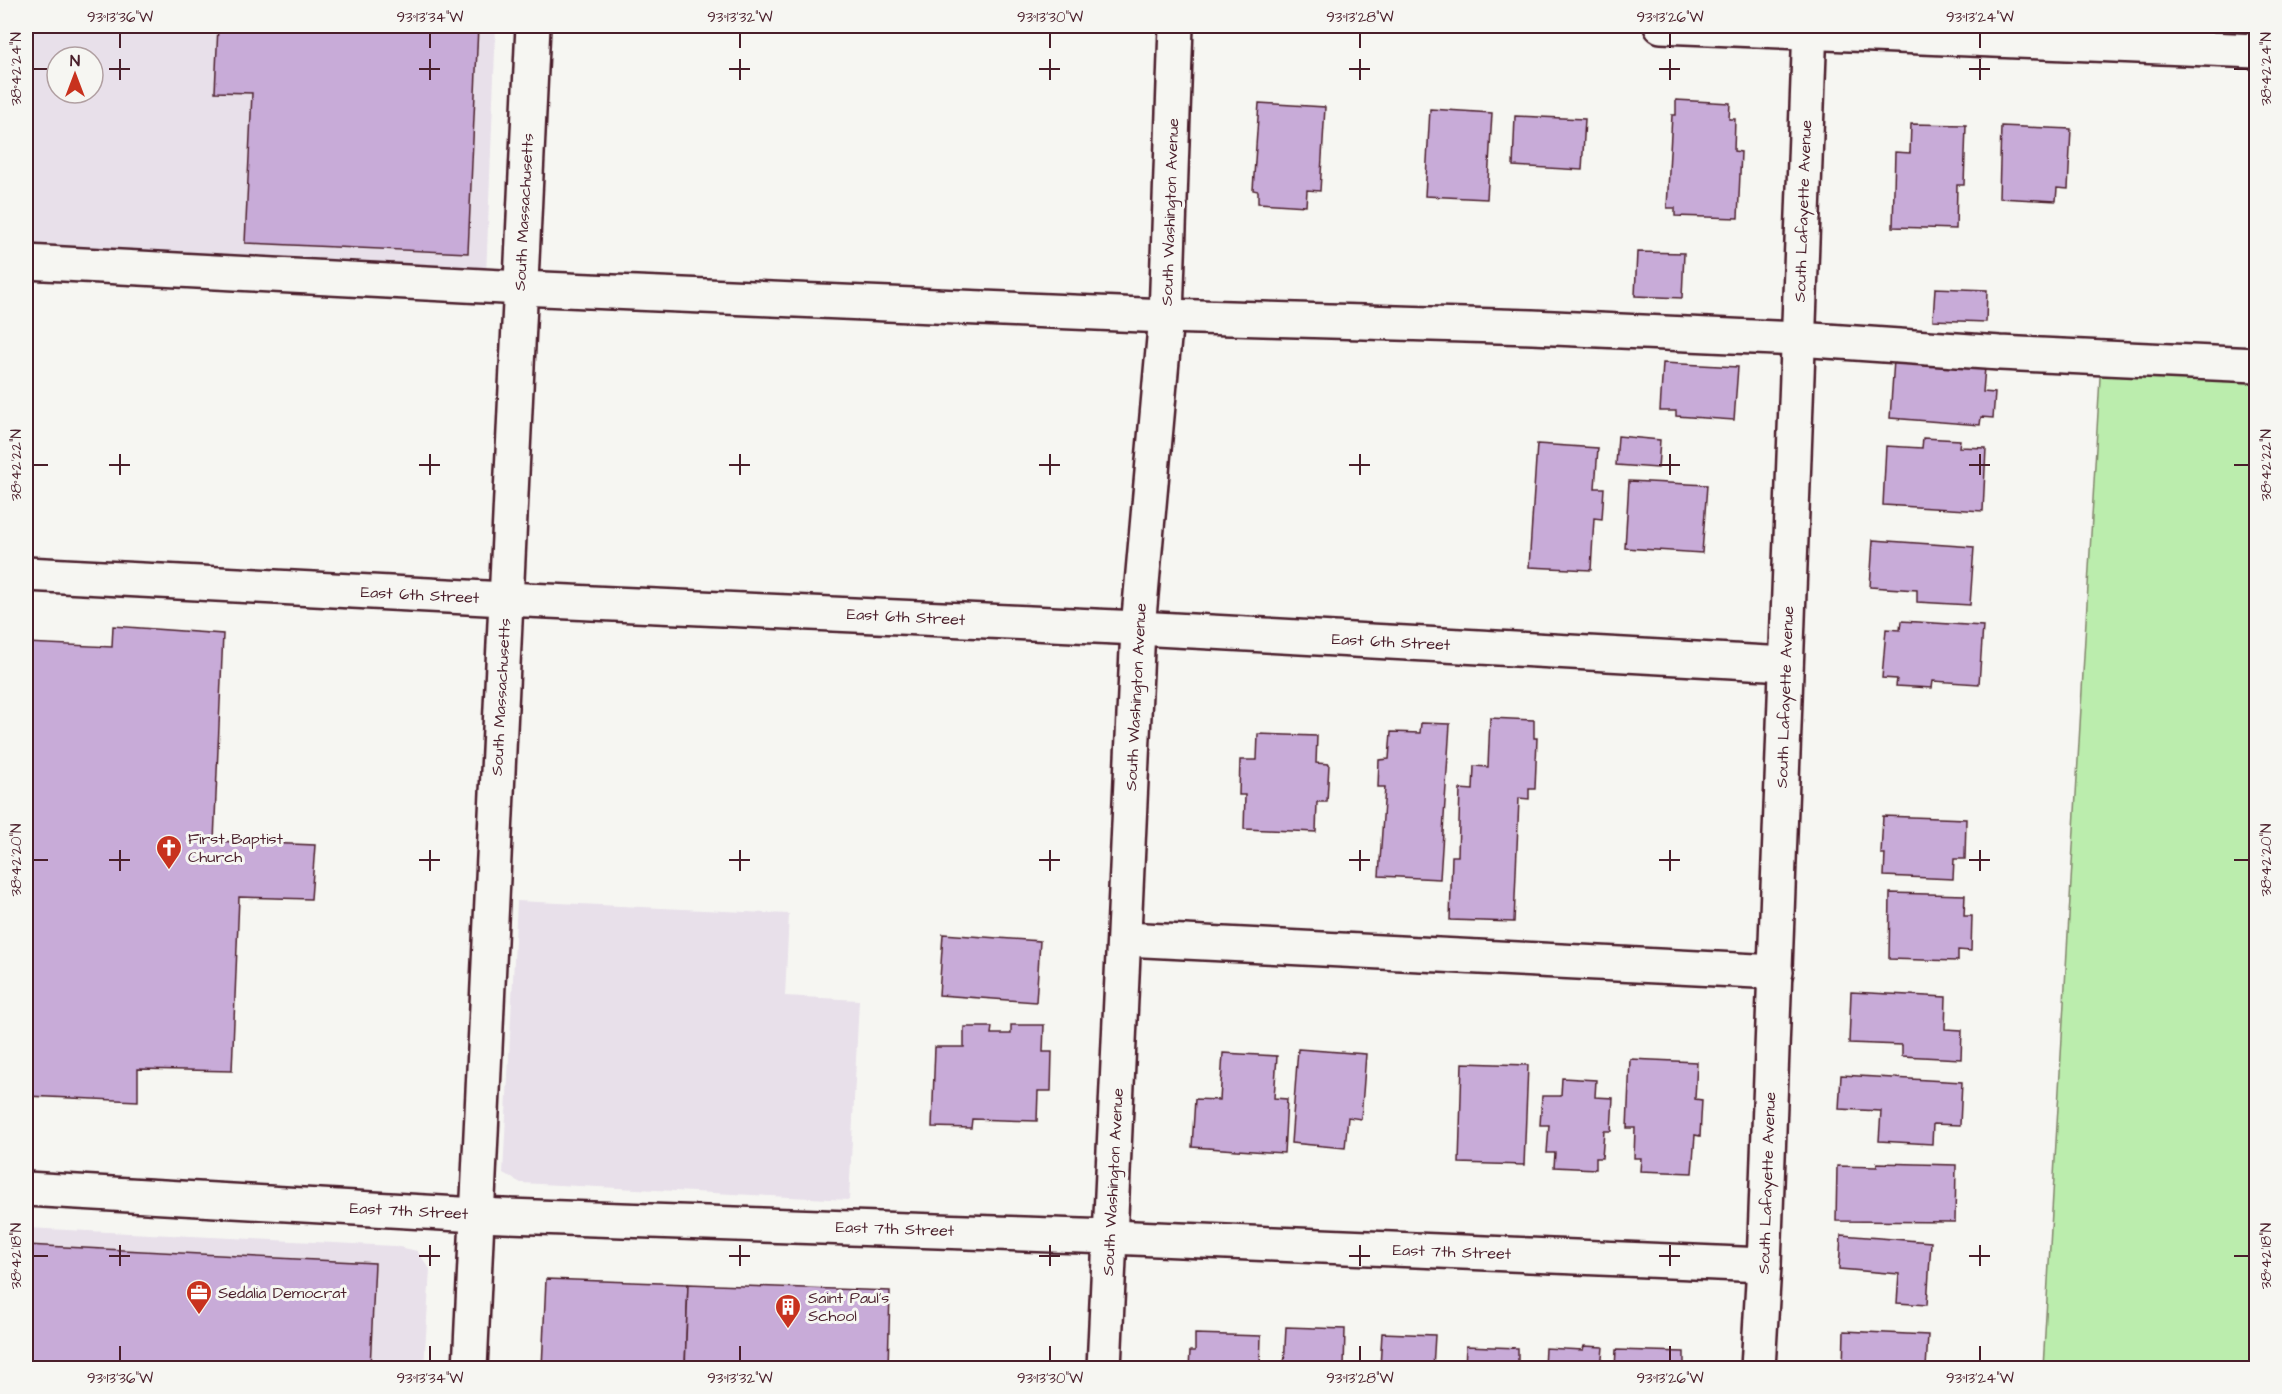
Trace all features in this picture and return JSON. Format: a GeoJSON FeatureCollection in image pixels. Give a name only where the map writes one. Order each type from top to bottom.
{"type":"FeatureCollection","features":[{"type":"Feature","properties":{"kind":"street","name":"South Massachusetts"},"geometry":{"type":"LineString","coordinates":[[470,1368],[533,26]]}},
{"type":"Feature","properties":{"kind":"street","name":"South Washington Avenue"},"geometry":{"type":"LineString","coordinates":[[1104,1368],[1138,628],[1166,316],[1176,26]]}},
{"type":"Feature","properties":{"kind":"street"},"geometry":{"type":"LineString","coordinates":[[1661,26],[1810,29],[2256,51]]}},
{"type":"Feature","properties":{"kind":"street","name":"South Lafayette Avenue"},"geometry":{"type":"LineString","coordinates":[[1758,1368],[1776,972],[1810,29]]}},
{"type":"Feature","properties":{"kind":"street"},"geometry":{"type":"LineString","coordinates":[[26,262],[520,288],[1166,316],[1520,327],[1798,339],[2000,353],[2256,365]]}},
{"type":"Feature","properties":{"kind":"street","name":"East 6th Street"},"geometry":{"type":"LineString","coordinates":[[26,574],[1138,628],[1786,663]]}},
{"type":"Feature","properties":{"kind":"street"},"geometry":{"type":"LineString","coordinates":[[1125,939],[1776,972]]}},
{"type":"Feature","properties":{"kind":"street","name":"East 7th Street"},"geometry":{"type":"LineString","coordinates":[[26,1189],[477,1215],[1111,1237],[1764,1265]]}},
{"type":"Feature","properties":{"kind":"shaded area"},"geometry":{"type":"Polygon","coordinates":[[[26,26],[496,26],[485,302],[26,277],[26,26]]]}},
{"type":"Feature","properties":{"kind":"shaded area"},"geometry":{"type":"Polygon","coordinates":[[[517,901],[789,914],[785,996],[859,1000],[849,1200],[521,1183],[503,1173],[517,901]]]}},
{"type":"Feature","properties":{"kind":"shaded area","name":"Sedalia Democrat"},"geometry":{"type":"Polygon","coordinates":[[[26,1228],[395,1246],[417,1251],[430,1269],[424,1368],[26,1368],[26,1228]]]}},
{"type":"Feature","properties":{"kind":"green space"},"geometry":{"type":"Polygon","coordinates":[[[2102,343],[2256,352],[2256,1368],[2043,1368],[2102,343]]]}},
{"type":"Feature","properties":{"kind":"building"},"geometry":{"type":"Polygon","coordinates":[[[218,26],[478,26],[468,253],[245,243],[252,93],[215,92],[218,26]]]}},
{"type":"Feature","properties":{"kind":"building"},"geometry":{"type":"Polygon","coordinates":[[[1676,100],[1730,103],[1729,119],[1735,119],[1734,151],[1741,152],[1738,218],[1675,216],[1675,208],[1667,208],[1672,115],[1676,115],[1676,100]]]}},
{"type":"Feature","properties":{"kind":"building"},"geometry":{"type":"Polygon","coordinates":[[[1259,103],[1325,107],[1320,191],[1307,190],[1306,206],[1258,203],[1258,191],[1253,190],[1259,103]]]}},
{"type":"Feature","properties":{"kind":"building"},"geometry":{"type":"Polygon","coordinates":[[[1430,109],[1492,113],[1487,199],[1425,196],[1430,109]]]}},
{"type":"Feature","properties":{"kind":"building"},"geometry":{"type":"Polygon","coordinates":[[[1515,116],[1585,119],[1582,170],[1513,166],[1515,116]]]}},
{"type":"Feature","properties":{"kind":"building"},"geometry":{"type":"Polygon","coordinates":[[[1911,124],[1966,125],[1964,185],[1957,185],[1956,229],[1893,227],[1895,152],[1910,153],[1911,124]]]}},
{"type":"Feature","properties":{"kind":"building"},"geometry":{"type":"Polygon","coordinates":[[[2001,126],[2071,129],[2068,189],[2057,188],[2056,201],[1999,198],[2001,126]]]}},
{"type":"Feature","properties":{"kind":"building"},"geometry":{"type":"Polygon","coordinates":[[[1637,252],[1684,253],[1682,298],[1635,296],[1637,252]]]}},
{"type":"Feature","properties":{"kind":"building"},"geometry":{"type":"Polygon","coordinates":[[[1935,288],[1987,290],[1986,322],[1933,320],[1935,288]]]}},
{"type":"Feature","properties":{"kind":"building"},"geometry":{"type":"Polygon","coordinates":[[[1894,360],[1985,367],[1983,392],[1995,393],[1993,418],[1981,417],[1980,425],[1890,418],[1894,360]]]}},
{"type":"Feature","properties":{"kind":"building"},"geometry":{"type":"Polygon","coordinates":[[[1663,363],[1738,367],[1734,420],[1676,416],[1676,411],[1660,411],[1663,363]]]}},
{"type":"Feature","properties":{"kind":"building"},"geometry":{"type":"Polygon","coordinates":[[[1618,436],[1660,440],[1658,468],[1616,465],[1618,436]]]}},
{"type":"Feature","properties":{"kind":"building"},"geometry":{"type":"Polygon","coordinates":[[[1923,438],[1960,440],[1959,447],[1986,448],[1983,511],[1883,505],[1886,446],[1922,448],[1923,438]]]}},
{"type":"Feature","properties":{"kind":"building"},"geometry":{"type":"Polygon","coordinates":[[[1537,444],[1598,448],[1595,488],[1604,488],[1602,519],[1594,518],[1591,570],[1529,567],[1537,444]]]}},
{"type":"Feature","properties":{"kind":"building"},"geometry":{"type":"Polygon","coordinates":[[[1629,481],[1707,485],[1702,553],[1625,548],[1629,481]]]}},
{"type":"Feature","properties":{"kind":"building"},"geometry":{"type":"Polygon","coordinates":[[[1873,540],[1974,547],[1970,605],[1917,602],[1917,590],[1870,587],[1873,540]]]}},
{"type":"Feature","properties":{"kind":"building"},"geometry":{"type":"Polygon","coordinates":[[[1901,621],[1983,626],[1979,684],[1933,681],[1932,688],[1896,686],[1897,679],[1882,678],[1886,629],[1900,630],[1901,621]]]}},
{"type":"Feature","properties":{"kind":"building","name":"First Baptist Church"},"geometry":{"type":"Polygon","coordinates":[[[113,626],[223,634],[214,841],[315,845],[311,899],[239,897],[232,1071],[138,1069],[138,1101],[26,1096],[26,643],[112,647],[113,626]]]}},
{"type":"Feature","properties":{"kind":"building"},"geometry":{"type":"Polygon","coordinates":[[[1490,718],[1534,720],[1534,738],[1537,738],[1535,789],[1529,789],[1529,799],[1519,798],[1514,922],[1450,920],[1452,856],[1458,856],[1460,789],[1473,790],[1474,766],[1488,767],[1490,718]]]}},
{"type":"Feature","properties":{"kind":"building"},"geometry":{"type":"Polygon","coordinates":[[[1421,723],[1450,724],[1440,879],[1379,876],[1385,787],[1378,787],[1379,760],[1389,759],[1391,732],[1420,733],[1421,723]]]}},
{"type":"Feature","properties":{"kind":"building"},"geometry":{"type":"Polygon","coordinates":[[[1258,734],[1317,736],[1316,763],[1329,764],[1327,802],[1317,802],[1316,832],[1244,829],[1245,795],[1239,795],[1240,760],[1257,760],[1258,734]]]}},
{"type":"Feature","properties":{"kind":"building"},"geometry":{"type":"Polygon","coordinates":[[[1883,816],[1966,819],[1965,859],[1954,859],[1953,879],[1884,876],[1885,854],[1881,854],[1883,816]]]}},
{"type":"Feature","properties":{"kind":"building"},"geometry":{"type":"Polygon","coordinates":[[[1890,893],[1965,895],[1964,916],[1972,916],[1971,951],[1958,950],[1958,961],[1889,959],[1890,893]]]}},
{"type":"Feature","properties":{"kind":"building"},"geometry":{"type":"Polygon","coordinates":[[[943,934],[1040,941],[1036,1002],[939,995],[943,934]]]}},
{"type":"Feature","properties":{"kind":"building"},"geometry":{"type":"Polygon","coordinates":[[[1851,992],[1946,997],[1945,1029],[1962,1030],[1961,1059],[1902,1056],[1902,1045],[1849,1043],[1851,992]]]}},
{"type":"Feature","properties":{"kind":"building"},"geometry":{"type":"Polygon","coordinates":[[[1011,1025],[1044,1025],[1043,1052],[1052,1052],[1051,1091],[1038,1091],[1037,1121],[972,1119],[971,1128],[932,1127],[935,1047],[964,1047],[964,1027],[992,1027],[991,1034],[1011,1034],[1011,1025]]]}},
{"type":"Feature","properties":{"kind":"building"},"geometry":{"type":"Polygon","coordinates":[[[1298,1049],[1366,1054],[1361,1119],[1348,1117],[1345,1148],[1291,1143],[1298,1049]]]}},
{"type":"Feature","properties":{"kind":"building"},"geometry":{"type":"Polygon","coordinates":[[[1223,1053],[1277,1056],[1274,1098],[1287,1099],[1284,1153],[1192,1147],[1195,1099],[1220,1100],[1223,1053]]]}},
{"type":"Feature","properties":{"kind":"building"},"geometry":{"type":"Polygon","coordinates":[[[1630,1059],[1697,1062],[1695,1099],[1702,1100],[1700,1136],[1695,1135],[1692,1173],[1640,1171],[1641,1158],[1634,1158],[1635,1128],[1627,1128],[1630,1059]]]}},
{"type":"Feature","properties":{"kind":"building"},"geometry":{"type":"Polygon","coordinates":[[[1462,1063],[1528,1065],[1524,1165],[1459,1163],[1462,1063]]]}},
{"type":"Feature","properties":{"kind":"building"},"geometry":{"type":"Polygon","coordinates":[[[1841,1075],[1962,1082],[1960,1125],[1933,1124],[1932,1144],[1879,1141],[1881,1111],[1839,1109],[1841,1075]]]}},
{"type":"Feature","properties":{"kind":"building"},"geometry":{"type":"Polygon","coordinates":[[[1562,1078],[1596,1080],[1595,1097],[1613,1098],[1611,1131],[1604,1131],[1602,1158],[1596,1158],[1596,1169],[1554,1167],[1555,1153],[1547,1153],[1549,1125],[1540,1125],[1542,1096],[1561,1096],[1562,1078]]]}},
{"type":"Feature","properties":{"kind":"building"},"geometry":{"type":"Polygon","coordinates":[[[1877,1163],[1956,1165],[1955,1222],[1836,1221],[1837,1166],[1877,1167],[1877,1163]]]}},
{"type":"Feature","properties":{"kind":"building"},"geometry":{"type":"Polygon","coordinates":[[[1841,1235],[1931,1242],[1927,1305],[1897,1303],[1899,1274],[1839,1269],[1841,1235]]]}},
{"type":"Feature","properties":{"kind":"building","name":"Sedalia Democrat"},"geometry":{"type":"Polygon","coordinates":[[[26,1245],[375,1263],[370,1368],[26,1368],[26,1245]]]}},
{"type":"Feature","properties":{"kind":"building"},"geometry":{"type":"Polygon","coordinates":[[[546,1279],[688,1284],[685,1368],[542,1368],[546,1279]]]}},
{"type":"Feature","properties":{"kind":"building","name":"Saint Paul's School"},"geometry":{"type":"Polygon","coordinates":[[[688,1284],[890,1291],[888,1368],[685,1368],[688,1284]]]}},
{"type":"Feature","properties":{"kind":"building"},"geometry":{"type":"Polygon","coordinates":[[[1286,1327],[1345,1329],[1344,1368],[1269,1368],[1284,1367],[1286,1327]]]}},
{"type":"Feature","properties":{"kind":"building"},"geometry":{"type":"Polygon","coordinates":[[[1844,1331],[1928,1335],[1926,1368],[1843,1368],[1844,1331]]]}},
{"type":"Feature","properties":{"kind":"building"},"geometry":{"type":"Polygon","coordinates":[[[1382,1333],[1435,1335],[1433,1368],[1380,1368],[1382,1333]]]}},
{"type":"Feature","properties":{"kind":"building"},"geometry":{"type":"Polygon","coordinates":[[[1195,1334],[1261,1336],[1260,1368],[1189,1368],[1190,1351],[1195,1351],[1195,1334]]]}},
{"type":"Feature","properties":{"kind":"building"},"geometry":{"type":"Polygon","coordinates":[[[1466,1346],[1518,1348],[1518,1368],[1465,1368],[1466,1346]]]}},
{"type":"Feature","properties":{"kind":"building"},"geometry":{"type":"Polygon","coordinates":[[[1584,1346],[1603,1347],[1601,1368],[1544,1368],[1545,1348],[1583,1350],[1584,1346]]]}},
{"type":"Feature","properties":{"kind":"building"},"geometry":{"type":"Polygon","coordinates":[[[1616,1350],[1684,1352],[1684,1368],[1615,1368],[1616,1350]]]}},
{"type":"Feature","properties":{"kind":"place","name":"First Baptist Church"},"geometry":{"type":"Point","coordinates":[169,871]}},
{"type":"Feature","properties":{"kind":"place","name":"Sedalia Democrat"},"geometry":{"type":"Point","coordinates":[199,1316]}},
{"type":"Feature","properties":{"kind":"place","name":"Saint Paul's School"},"geometry":{"type":"Point","coordinates":[788,1330]}}]}
